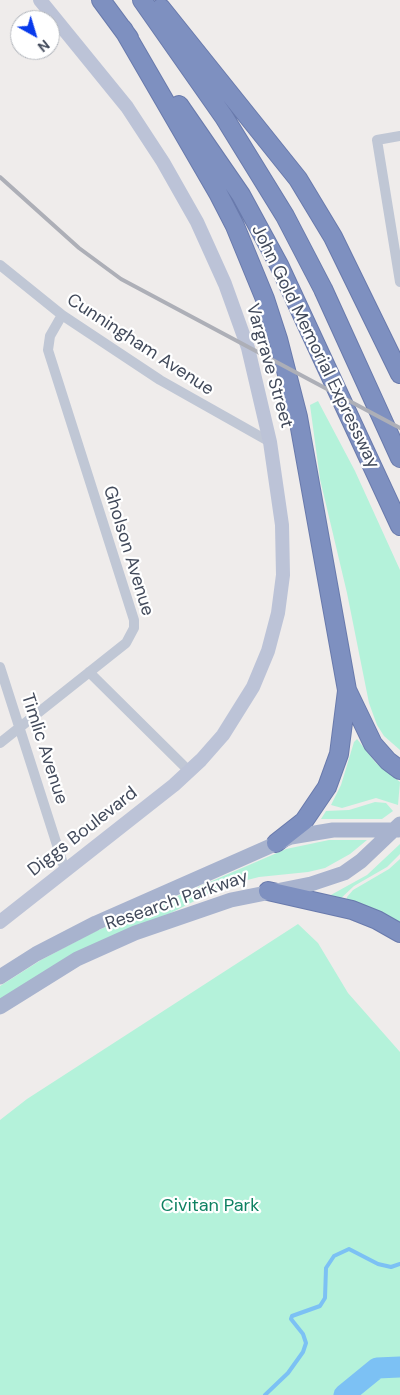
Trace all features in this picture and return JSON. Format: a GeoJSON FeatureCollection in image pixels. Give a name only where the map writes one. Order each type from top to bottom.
{"type":"FeatureCollection","features":[{"type":"Feature","properties":{"kind":"highway","name":"John Gold Memorial Expressway"},"geometry":{"type":"LineString","coordinates":[[102,0],[210,148],[260,230],[298,301],[400,526]]}},
{"type":"Feature","properties":{"kind":"highway","name":"John Gold Memorial Expressway"},"geometry":{"type":"LineString","coordinates":[[142,0],[244,148],[285,216],[323,289],[400,458]]}},
{"type":"Feature","properties":{"kind":"highway"},"geometry":{"type":"LineString","coordinates":[[154,0],[302,186],[341,252],[400,374]]}},
{"type":"Feature","properties":{"kind":"highway"},"geometry":{"type":"LineString","coordinates":[[123,30],[218,193],[234,226],[264,299],[288,376],[298,417],[347,690],[373,744],[388,761],[400,770]]}},
{"type":"Feature","properties":{"kind":"highway"},"geometry":{"type":"LineString","coordinates":[[276,843],[304,821],[319,802],[330,782],[339,754],[347,690]]}},
{"type":"Feature","properties":{"kind":"highway"},"geometry":{"type":"LineString","coordinates":[[268,891],[352,910],[377,920],[400,933]]}},
{"type":"Feature","properties":{"kind":"main road","name":"Research Parkway"},"geometry":{"type":"LineString","coordinates":[[0,977],[36,954],[96,923],[276,843],[318,831],[398,828]]}},
{"type":"Feature","properties":{"kind":"main road","name":"Research Parkway"},"geometry":{"type":"LineString","coordinates":[[0,1006],[48,975],[106,945],[232,900],[268,891],[311,884],[344,873],[361,861],[398,828]]}},
{"type":"Feature","properties":{"kind":"street","name":"Vargrave Street"},"geometry":{"type":"LineString","coordinates":[[40,0],[126,107],[163,162],[197,222],[237,316],[252,364],[270,442],[279,496],[283,554],[281,594],[274,632],[261,670],[242,706],[223,735],[189,771]]}},
{"type":"Feature","properties":{"kind":"street"},"geometry":{"type":"LineString","coordinates":[[400,136],[377,140],[400,282]]}},
{"type":"Feature","properties":{"kind":"street","name":"Cunningham Avenue"},"geometry":{"type":"LineString","coordinates":[[0,265],[62,315],[190,398],[270,442]]}},
{"type":"Feature","properties":{"kind":"street","name":"Gholson Avenue"},"geometry":{"type":"LineString","coordinates":[[0,743],[131,637],[134,628],[134,620],[48,350],[50,336],[62,315]]}},
{"type":"Feature","properties":{"kind":"street","name":"Timlic Avenue"},"geometry":{"type":"LineString","coordinates":[[0,667],[65,870]]}},
{"type":"Feature","properties":{"kind":"street"},"geometry":{"type":"LineString","coordinates":[[89,672],[189,771]]}},
{"type":"Feature","properties":{"kind":"street","name":"Diggs Boulevard"},"geometry":{"type":"LineString","coordinates":[[0,922],[189,771]]}},
{"type":"Feature","properties":{"kind":"green space"},"geometry":{"type":"Polygon","coordinates":[[[318,401],[355,471],[400,570],[400,750],[384,736],[377,725],[369,703],[347,593],[320,479],[310,405],[318,401]]]}},
{"type":"Feature","properties":{"kind":"green space"},"geometry":{"type":"Polygon","coordinates":[[[357,739],[376,763],[400,782],[398,805],[376,798],[342,808],[331,805],[341,785],[354,742],[357,739]]]}},
{"type":"Feature","properties":{"kind":"green space"},"geometry":{"type":"Polygon","coordinates":[[[375,802],[386,803],[393,811],[382,819],[321,819],[326,811],[349,810],[375,802]]]}},
{"type":"Feature","properties":{"kind":"green space"},"geometry":{"type":"Polygon","coordinates":[[[329,840],[367,840],[350,854],[325,868],[308,872],[259,877],[224,886],[0,1000],[0,986],[41,960],[94,932],[286,849],[329,840]]]}},
{"type":"Feature","properties":{"kind":"green space"},"geometry":{"type":"Polygon","coordinates":[[[400,844],[400,854],[387,867],[354,886],[338,901],[329,896],[367,875],[400,844]]]}},
{"type":"Feature","properties":{"kind":"green space"},"geometry":{"type":"Polygon","coordinates":[[[400,859],[400,926],[346,903],[347,897],[353,890],[389,869],[400,859]]]}},
{"type":"Feature","properties":{"kind":"green space","name":"Civitan Park"},"geometry":{"type":"Polygon","coordinates":[[[298,924],[318,943],[348,993],[400,1052],[400,1395],[0,1395],[0,1120],[27,1099],[298,924]]]}},
{"type":"Feature","properties":{"kind":"waterway"},"geometry":{"type":"LineString","coordinates":[[265,1395],[288,1373],[303,1352],[306,1343],[303,1334],[291,1319],[292,1316],[320,1306],[325,1298],[326,1268],[334,1256],[349,1249],[378,1264],[391,1267],[400,1264]]}},
{"type":"Feature","properties":{"kind":"waterway"},"geometry":{"type":"LineString","coordinates":[[344,1395],[377,1368],[400,1367]]}},
{"type":"Feature","properties":{"kind":"railway"},"geometry":{"type":"LineString","coordinates":[[0,177],[79,248],[121,279],[400,428]]}}]}
